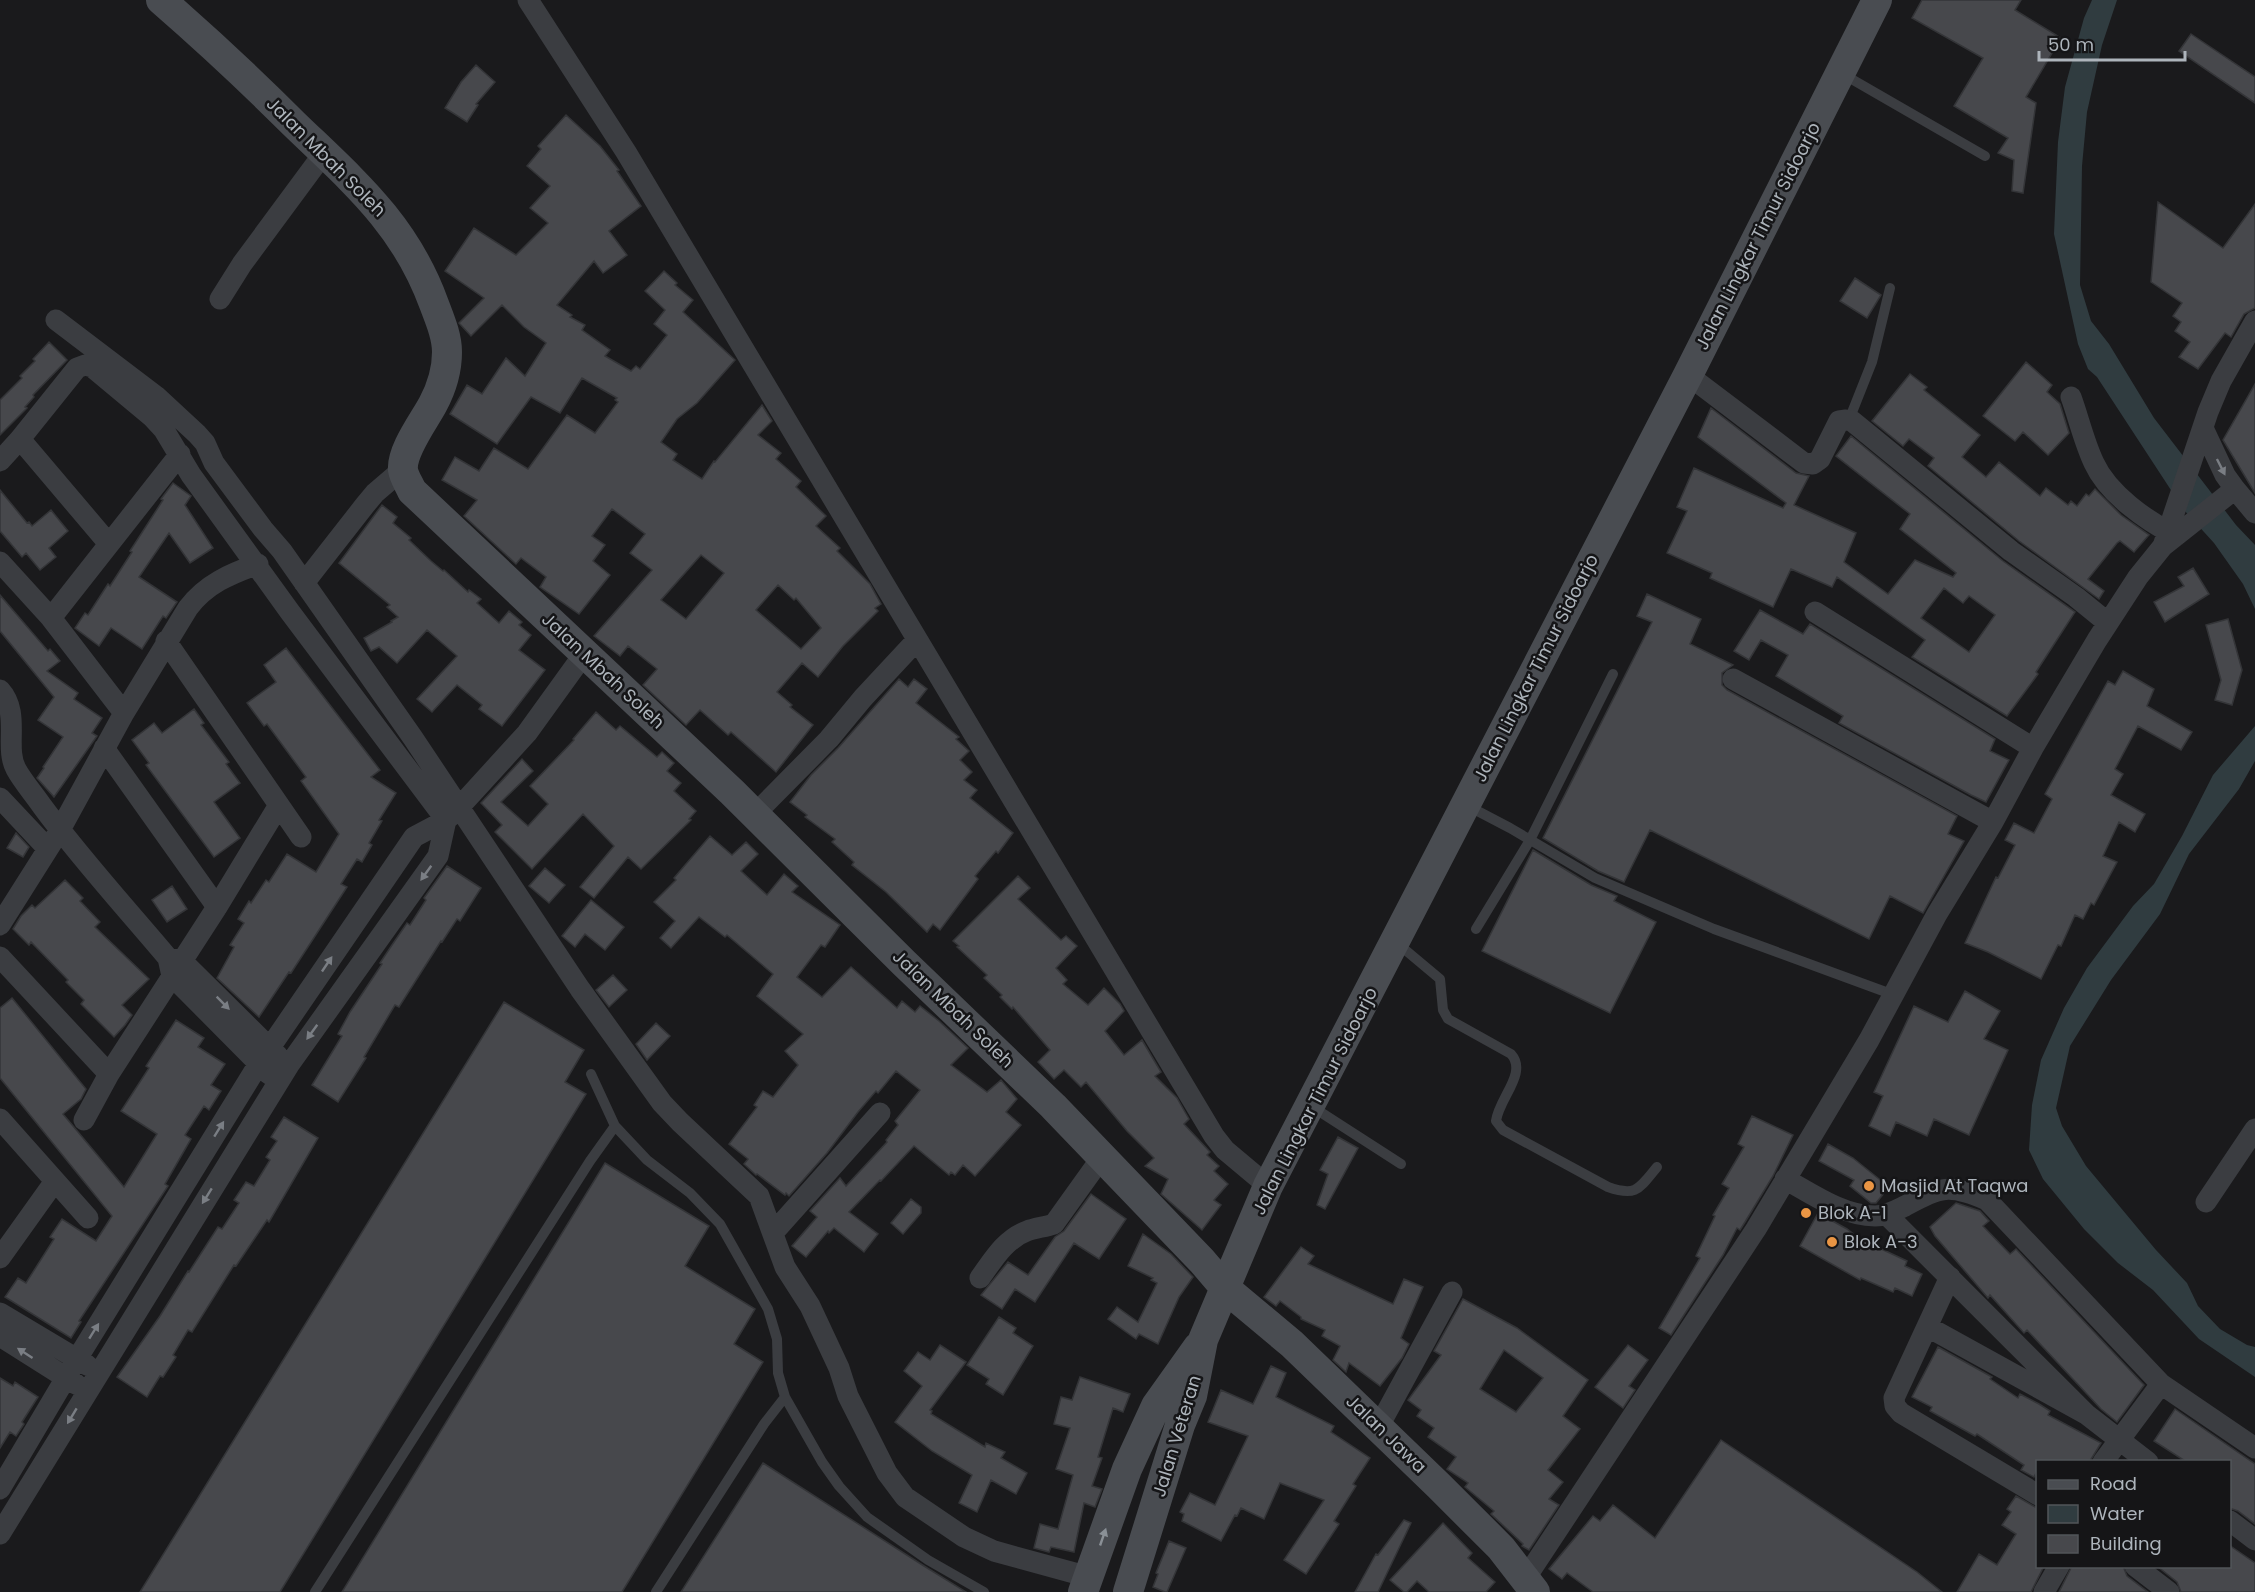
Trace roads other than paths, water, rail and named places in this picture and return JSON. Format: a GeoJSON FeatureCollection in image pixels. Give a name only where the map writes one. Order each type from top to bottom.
{"type":"FeatureCollection","features":[{"type":"Feature","properties":{"kind":"street","name":"Jalan Mbah Soleh"},"geometry":{"type":"LineString","coordinates":[[161,0],[224,55],[364,192],[387,217],[416,262],[426,282],[445,335],[447,351],[444,375],[435,402],[410,445],[403,469],[412,491],[755,814],[1102,1157],[1202,1261],[1224,1288]]}},
{"type":"Feature","properties":{"kind":"street"},"geometry":{"type":"LineString","coordinates":[[528,0],[626,152],[1214,1137],[1225,1150],[1268,1186]]}},
{"type":"Feature","properties":{"kind":"street","name":"Jalan Lingkar Timur Sidoarjo"},"geometry":{"type":"LineString","coordinates":[[1203,1340],[1268,1186],[1688,375],[1877,0]]}},
{"type":"Feature","properties":{"kind":"street"},"geometry":{"type":"LineString","coordinates":[[220,299],[242,264],[324,153]]}},
{"type":"Feature","properties":{"kind":"street"},"geometry":{"type":"LineString","coordinates":[[0,1534],[284,1073],[438,856],[453,814],[413,738],[282,551],[263,530],[214,463],[205,443],[156,396],[56,320]]}},
{"type":"Feature","properties":{"kind":"street"},"geometry":{"type":"LineString","coordinates":[[2172,533],[2193,451],[2208,412],[2222,381],[2252,333]]}},
{"type":"Feature","properties":{"kind":"street"},"geometry":{"type":"LineString","coordinates":[[0,461],[77,368],[85,365],[92,367],[152,417],[164,430],[191,475],[258,564],[290,612],[453,814],[662,1103],[759,1196],[785,1267],[810,1306],[839,1368],[853,1406],[887,1473],[905,1497],[964,1538],[1086,1584]]}},
{"type":"Feature","properties":{"kind":"street"},"geometry":{"type":"LineString","coordinates":[[1688,375],[1804,463],[1817,462],[1839,421],[1849,420],[2011,550],[2108,623]]}},
{"type":"Feature","properties":{"kind":"street"},"geometry":{"type":"LineString","coordinates":[[2071,397],[2095,466],[2137,513],[2172,533]]}},
{"type":"Feature","properties":{"kind":"street"},"geometry":{"type":"LineString","coordinates":[[2203,428],[2225,475],[2228,494],[2255,513]]}},
{"type":"Feature","properties":{"kind":"street"},"geometry":{"type":"LineString","coordinates":[[20,439],[109,544]]}},
{"type":"Feature","properties":{"kind":"street"},"geometry":{"type":"LineString","coordinates":[[51,618],[180,454]]}},
{"type":"Feature","properties":{"kind":"street"},"geometry":{"type":"LineString","coordinates":[[304,584],[365,505],[403,469]]}},
{"type":"Feature","properties":{"kind":"street"},"geometry":{"type":"LineString","coordinates":[[1518,1570],[1756,1229],[1894,995],[1937,914],[1993,822],[2033,748],[2138,577],[2172,533],[2228,494]]}},
{"type":"Feature","properties":{"kind":"street"},"geometry":{"type":"LineString","coordinates":[[0,562],[51,618],[124,713]]}},
{"type":"Feature","properties":{"kind":"street"},"geometry":{"type":"LineString","coordinates":[[0,925],[60,830],[166,641],[198,595],[226,576],[258,564]]}},
{"type":"Feature","properties":{"kind":"street"},"geometry":{"type":"LineString","coordinates":[[1815,612],[2033,748]]}},
{"type":"Feature","properties":{"kind":"street"},"geometry":{"type":"LineString","coordinates":[[755,814],[829,739],[863,698],[917,640]]}},
{"type":"Feature","properties":{"kind":"street"},"geometry":{"type":"LineString","coordinates":[[166,641],[301,837]]}},
{"type":"Feature","properties":{"kind":"street"},"geometry":{"type":"LineString","coordinates":[[0,1489],[77,1359],[264,1057],[414,837],[453,814],[527,732],[584,654]]}},
{"type":"Feature","properties":{"kind":"street"},"geometry":{"type":"LineString","coordinates":[[1733,680],[1993,822]]}},
{"type":"Feature","properties":{"kind":"street"},"geometry":{"type":"LineString","coordinates":[[0,690],[4,694],[11,715],[11,756],[15,768],[60,830],[174,965],[264,1057],[284,1073]]}},
{"type":"Feature","properties":{"kind":"street"},"geometry":{"type":"LineString","coordinates":[[104,748],[217,907]]}},
{"type":"Feature","properties":{"kind":"street"},"geometry":{"type":"LineString","coordinates":[[0,798],[48,849]]}},
{"type":"Feature","properties":{"kind":"street"},"geometry":{"type":"LineString","coordinates":[[84,1120],[174,965],[217,907],[279,805]]}},
{"type":"Feature","properties":{"kind":"street"},"geometry":{"type":"LineString","coordinates":[[0,957],[109,1074]]}},
{"type":"Feature","properties":{"kind":"street"},"geometry":{"type":"LineString","coordinates":[[773,1233],[880,1113]]}},
{"type":"Feature","properties":{"kind":"street"},"geometry":{"type":"LineString","coordinates":[[1,1121],[88,1218]]}},
{"type":"Feature","properties":{"kind":"street"},"geometry":{"type":"LineString","coordinates":[[2206,1202],[2255,1129]]}},
{"type":"Feature","properties":{"kind":"street"},"geometry":{"type":"LineString","coordinates":[[980,1278],[1007,1243],[1016,1236],[1028,1230],[1054,1224],[1102,1157]]}},
{"type":"Feature","properties":{"kind":"street"},"geometry":{"type":"LineString","coordinates":[[1785,1179],[1837,1207],[1873,1216],[1887,1215],[1934,1191],[1951,1188],[1987,1200],[2161,1384],[2255,1448]]}},
{"type":"Feature","properties":{"kind":"street"},"geometry":{"type":"LineString","coordinates":[[0,1258],[55,1181]]}},
{"type":"Feature","properties":{"kind":"street"},"geometry":{"type":"LineString","coordinates":[[1887,1215],[2086,1414],[2147,1460]]}},
{"type":"Feature","properties":{"kind":"street"},"geometry":{"type":"LineString","coordinates":[[1950,1277],[1894,1398],[1895,1406],[1901,1413],[2036,1494]]}},
{"type":"Feature","properties":{"kind":"street","name":"Jalan Jawa"},"geometry":{"type":"LineString","coordinates":[[1224,1288],[1292,1344],[1379,1426],[1518,1570]]}},
{"type":"Feature","properties":{"kind":"street"},"geometry":{"type":"LineString","coordinates":[[1379,1426],[1452,1292]]}},
{"type":"Feature","properties":{"kind":"street"},"geometry":{"type":"LineString","coordinates":[[0,1313],[99,1371]]}},
{"type":"Feature","properties":{"kind":"street"},"geometry":{"type":"LineString","coordinates":[[1928,1327],[2086,1414]]}},
{"type":"Feature","properties":{"kind":"street"},"geometry":{"type":"LineString","coordinates":[[0,1336],[87,1390]]}},
{"type":"Feature","properties":{"kind":"street","name":"Jalan Veteran"},"geometry":{"type":"LineString","coordinates":[[1086,1584],[1127,1468],[1156,1406],[1203,1340]]}},
{"type":"Feature","properties":{"kind":"street","name":"Jalan Veteran"},"geometry":{"type":"LineString","coordinates":[[1128,1592],[1180,1425],[1192,1396],[1203,1340]]}},
{"type":"Feature","properties":{"kind":"street"},"geometry":{"type":"LineString","coordinates":[[2104,1460],[2161,1384]]}},
{"type":"Feature","properties":{"kind":"street"},"geometry":{"type":"LineString","coordinates":[[2231,1522],[2255,1540]]}},
{"type":"Feature","properties":{"kind":"street"},"geometry":{"type":"LineString","coordinates":[[2044,1592],[2058,1568]]}},
{"type":"Feature","properties":{"kind":"street"},"geometry":{"type":"LineString","coordinates":[[2138,1568],[2169,1592]]}},
{"type":"Feature","properties":{"kind":"lane"},"geometry":{"type":"LineString","coordinates":[[1841,73],[1985,156]]}},
{"type":"Feature","properties":{"kind":"lane"},"geometry":{"type":"LineString","coordinates":[[1849,420],[1872,362],[1890,288]]}},
{"type":"Feature","properties":{"kind":"lane"},"geometry":{"type":"LineString","coordinates":[[1476,928],[1530,840],[1613,674]]}},
{"type":"Feature","properties":{"kind":"lane"},"geometry":{"type":"LineString","coordinates":[[1466,806],[1595,878],[1714,929],[1894,995]]}},
{"type":"Feature","properties":{"kind":"lane"},"geometry":{"type":"LineString","coordinates":[[1395,941],[1440,979],[1443,1010],[1448,1019],[1511,1054],[1516,1061],[1518,1071],[1498,1111],[1496,1122],[1503,1130],[1608,1186],[1624,1192],[1639,1190],[1657,1167]]}},
{"type":"Feature","properties":{"kind":"lane"},"geometry":{"type":"LineString","coordinates":[[591,1074],[615,1126],[647,1160],[690,1192],[720,1224],[768,1309],[777,1339],[778,1373],[785,1397],[822,1462],[839,1486],[867,1517],[928,1560],[981,1591]]}},
{"type":"Feature","properties":{"kind":"lane"},"geometry":{"type":"LineString","coordinates":[[1311,1106],[1401,1164]]}},
{"type":"Feature","properties":{"kind":"lane"},"geometry":{"type":"LineString","coordinates":[[315,1592],[590,1161],[615,1126]]}},
{"type":"Feature","properties":{"kind":"lane"},"geometry":{"type":"LineString","coordinates":[[656,1592],[764,1424],[785,1397]]}},
{"type":"Feature","properties":{"kind":"water"},"geometry":{"type":"Polygon","coordinates":[[[2092,0],[2117,0],[2102,45],[2087,112],[2082,166],[2080,285],[2091,321],[2109,344],[2154,418],[2236,525],[2255,545],[2255,609],[2243,584],[2214,543],[2184,510],[2097,377],[2088,369],[2078,344],[2054,234],[2058,142],[2065,87],[2084,18],[2092,0]]]}},
{"type":"Feature","properties":{"kind":"water"},"geometry":{"type":"Polygon","coordinates":[[[2255,726],[2255,761],[2239,789],[2189,854],[2160,914],[2111,980],[2070,1046],[2056,1108],[2062,1126],[2086,1166],[2156,1250],[2187,1283],[2198,1306],[2220,1329],[2247,1345],[2255,1347],[2255,1377],[2199,1339],[2153,1290],[2118,1263],[2084,1229],[2043,1179],[2029,1150],[2032,1105],[2041,1060],[2064,1008],[2087,968],[2133,906],[2154,884],[2213,775],[2255,726]]]}},
{"type":"Feature","properties":{"kind":"place","name":"Masjid At Taqwa"},"geometry":{"type":"Point","coordinates":[1869,1186]}},
{"type":"Feature","properties":{"kind":"place","name":"Blok A-1"},"geometry":{"type":"Point","coordinates":[1806,1213]}},
{"type":"Feature","properties":{"kind":"place","name":"Blok A-3"},"geometry":{"type":"Point","coordinates":[1832,1242]}}]}
